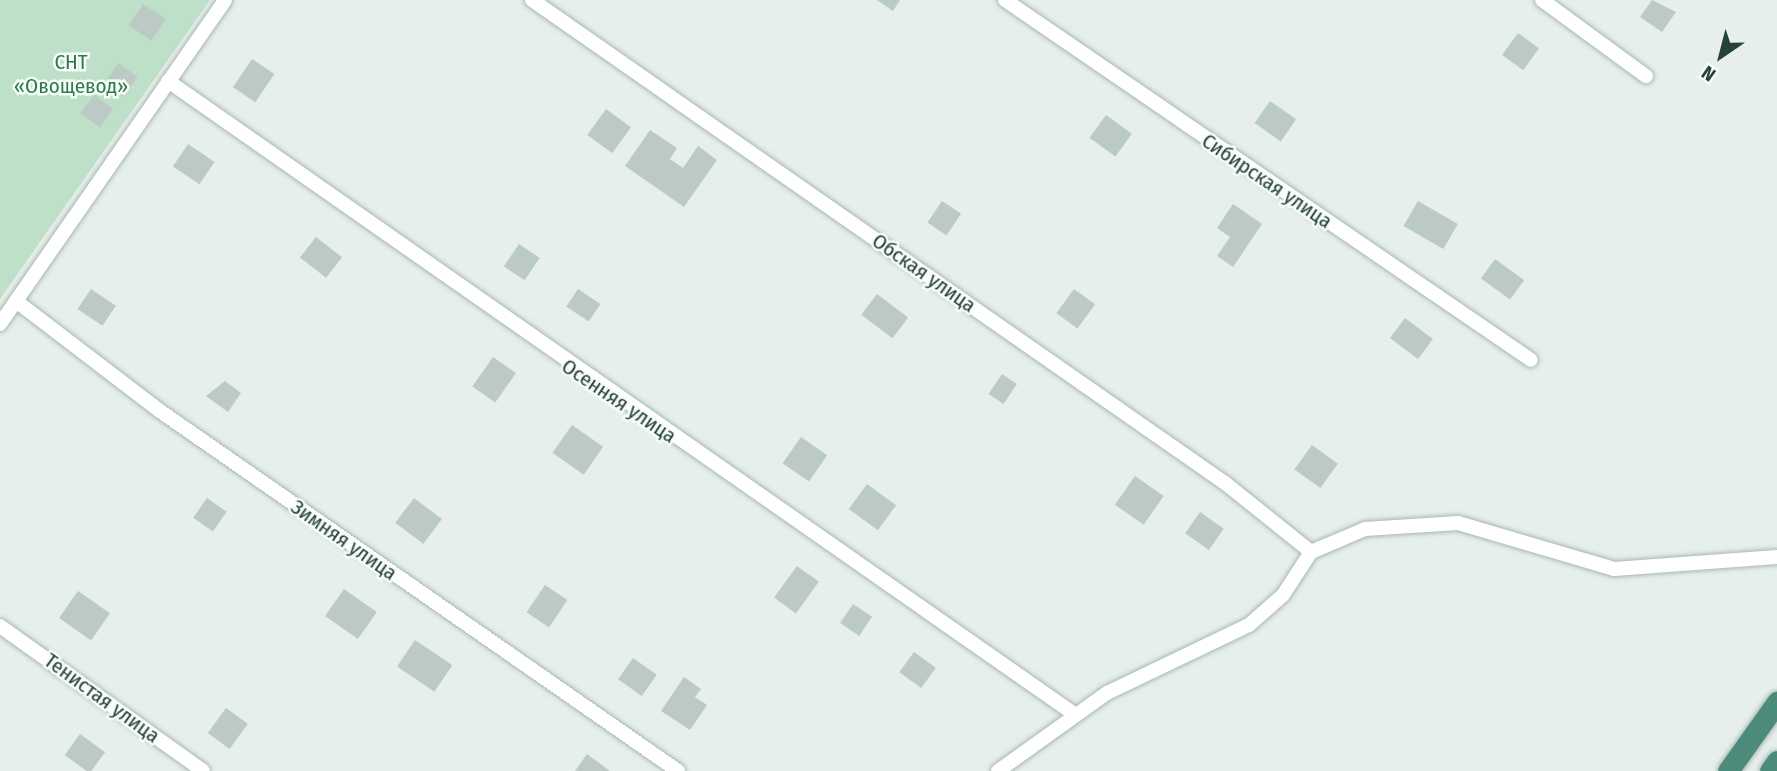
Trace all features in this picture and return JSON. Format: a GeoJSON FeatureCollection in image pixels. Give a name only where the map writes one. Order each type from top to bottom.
{"type":"FeatureCollection","features":[{"type":"Feature","properties":{"kind":"highway"},"geometry":{"type":"LineString","coordinates":[[1728,771],[1777,702]]}},
{"type":"Feature","properties":{"kind":"highway"},"geometry":{"type":"LineString","coordinates":[[1770,771],[1777,761]]}},
{"type":"Feature","properties":{"kind":"street"},"geometry":{"type":"LineString","coordinates":[[0,324],[225,0]]}},
{"type":"Feature","properties":{"kind":"street","name":"Обская улица"},"geometry":{"type":"LineString","coordinates":[[532,0],[1225,483],[1311,552]]}},
{"type":"Feature","properties":{"kind":"street","name":"Сибирская улица"},"geometry":{"type":"LineString","coordinates":[[1005,0],[1531,360]]}},
{"type":"Feature","properties":{"kind":"street"},"geometry":{"type":"LineString","coordinates":[[1542,0],[1646,76]]}},
{"type":"Feature","properties":{"kind":"street","name":"Осенняя улица"},"geometry":{"type":"LineString","coordinates":[[168,81],[1074,714]]}},
{"type":"Feature","properties":{"kind":"street","name":"Зимняя улица"},"geometry":{"type":"LineString","coordinates":[[16,302],[160,411],[678,771]]}},
{"type":"Feature","properties":{"kind":"street"},"geometry":{"type":"LineString","coordinates":[[998,771],[1074,714],[1249,625],[1283,595],[1311,552],[1365,529],[1458,523],[1614,569],[1777,558]]}},
{"type":"Feature","properties":{"kind":"street","name":"Тенистая улица"},"geometry":{"type":"LineString","coordinates":[[0,626],[203,771]]}},
{"type":"Feature","properties":{"kind":"green space","name":"СНТ «Овощевод»"},"geometry":{"type":"Polygon","coordinates":[[[0,0],[210,0],[0,299],[0,0]]]}},
{"type":"Feature","properties":{"kind":"building"},"geometry":{"type":"Polygon","coordinates":[[[877,0],[900,0],[893,11],[877,0]]]}},
{"type":"Feature","properties":{"kind":"building"},"geometry":{"type":"Polygon","coordinates":[[[1652,0],[1676,12],[1662,32],[1640,17],[1652,0]]]}},
{"type":"Feature","properties":{"kind":"building"},"geometry":{"type":"Polygon","coordinates":[[[143,4],[166,19],[151,41],[129,26],[143,4]]]}},
{"type":"Feature","properties":{"kind":"building"},"geometry":{"type":"Polygon","coordinates":[[[1518,33],[1539,48],[1523,70],[1502,55],[1518,33]]]}},
{"type":"Feature","properties":{"kind":"building"},"geometry":{"type":"Polygon","coordinates":[[[252,59],[274,74],[255,102],[233,87],[252,59]]]}},
{"type":"Feature","properties":{"kind":"building"},"geometry":{"type":"Polygon","coordinates":[[[118,63],[138,77],[124,96],[104,83],[118,63]]]}},
{"type":"Feature","properties":{"kind":"building"},"geometry":{"type":"Polygon","coordinates":[[[94,95],[113,109],[100,128],[80,114],[94,95]]]}},
{"type":"Feature","properties":{"kind":"building"},"geometry":{"type":"Polygon","coordinates":[[[1270,101],[1296,119],[1281,141],[1255,123],[1270,101]]]}},
{"type":"Feature","properties":{"kind":"building"},"geometry":{"type":"Polygon","coordinates":[[[606,109],[631,127],[612,153],[587,135],[606,109]]]}},
{"type":"Feature","properties":{"kind":"building"},"geometry":{"type":"Polygon","coordinates":[[[1106,115],[1132,134],[1115,156],[1090,138],[1106,115]]]}},
{"type":"Feature","properties":{"kind":"building"},"geometry":{"type":"Polygon","coordinates":[[[650,130],[677,148],[670,159],[683,168],[698,146],[717,160],[684,207],[625,166],[650,130]]]}},
{"type":"Feature","properties":{"kind":"building"},"geometry":{"type":"Polygon","coordinates":[[[188,144],[215,162],[199,184],[173,166],[188,144]]]}},
{"type":"Feature","properties":{"kind":"building"},"geometry":{"type":"Polygon","coordinates":[[[942,201],[961,214],[947,235],[927,223],[942,201]]]}},
{"type":"Feature","properties":{"kind":"building"},"geometry":{"type":"Polygon","coordinates":[[[1418,201],[1458,224],[1443,249],[1404,226],[1418,201]]]}},
{"type":"Feature","properties":{"kind":"building"},"geometry":{"type":"Polygon","coordinates":[[[1233,204],[1262,224],[1233,267],[1217,256],[1230,237],[1217,228],[1233,204]]]}},
{"type":"Feature","properties":{"kind":"building"},"geometry":{"type":"Polygon","coordinates":[[[316,237],[342,257],[326,278],[300,257],[316,237]]]}},
{"type":"Feature","properties":{"kind":"building"},"geometry":{"type":"Polygon","coordinates":[[[519,244],[540,258],[525,280],[504,266],[519,244]]]}},
{"type":"Feature","properties":{"kind":"building"},"geometry":{"type":"Polygon","coordinates":[[[1495,259],[1524,280],[1510,300],[1481,278],[1495,259]]]}},
{"type":"Feature","properties":{"kind":"building"},"geometry":{"type":"Polygon","coordinates":[[[91,289],[116,306],[102,326],[78,309],[91,289]]]}},
{"type":"Feature","properties":{"kind":"building"},"geometry":{"type":"Polygon","coordinates":[[[578,289],[600,304],[589,322],[566,306],[578,289]]]}},
{"type":"Feature","properties":{"kind":"building"},"geometry":{"type":"Polygon","coordinates":[[[1074,289],[1095,304],[1077,329],[1056,313],[1074,289]]]}},
{"type":"Feature","properties":{"kind":"building"},"geometry":{"type":"Polygon","coordinates":[[[877,294],[908,317],[892,338],[861,315],[877,294]]]}},
{"type":"Feature","properties":{"kind":"building"},"geometry":{"type":"Polygon","coordinates":[[[1405,318],[1433,339],[1418,359],[1390,338],[1405,318]]]}},
{"type":"Feature","properties":{"kind":"building"},"geometry":{"type":"Polygon","coordinates":[[[493,357],[516,373],[495,403],[472,386],[493,357]]]}},
{"type":"Feature","properties":{"kind":"building"},"geometry":{"type":"Polygon","coordinates":[[[1002,374],[1017,384],[1004,404],[989,394],[1002,374]]]}},
{"type":"Feature","properties":{"kind":"building"},"geometry":{"type":"Polygon","coordinates":[[[225,381],[241,393],[228,412],[206,396],[225,381]]]}},
{"type":"Feature","properties":{"kind":"building"},"geometry":{"type":"Polygon","coordinates":[[[572,425],[603,447],[584,475],[552,453],[572,425]]]}},
{"type":"Feature","properties":{"kind":"building"},"geometry":{"type":"Polygon","coordinates":[[[801,437],[827,455],[809,482],[783,463],[801,437]]]}},
{"type":"Feature","properties":{"kind":"building"},"geometry":{"type":"Polygon","coordinates":[[[1312,445],[1338,464],[1320,488],[1294,469],[1312,445]]]}},
{"type":"Feature","properties":{"kind":"building"},"geometry":{"type":"Polygon","coordinates":[[[1135,476],[1164,496],[1144,525],[1115,505],[1135,476]]]}},
{"type":"Feature","properties":{"kind":"building"},"geometry":{"type":"Polygon","coordinates":[[[867,484],[896,505],[878,530],[849,509],[867,484]]]}},
{"type":"Feature","properties":{"kind":"building"},"geometry":{"type":"Polygon","coordinates":[[[207,498],[227,512],[213,531],[193,518],[207,498]]]}},
{"type":"Feature","properties":{"kind":"building"},"geometry":{"type":"Polygon","coordinates":[[[414,498],[442,519],[423,544],[395,523],[414,498]]]}},
{"type":"Feature","properties":{"kind":"building"},"geometry":{"type":"Polygon","coordinates":[[[1200,512],[1224,529],[1209,550],[1185,533],[1200,512]]]}},
{"type":"Feature","properties":{"kind":"building"},"geometry":{"type":"Polygon","coordinates":[[[797,566],[819,582],[796,613],[774,598],[797,566]]]}},
{"type":"Feature","properties":{"kind":"building"},"geometry":{"type":"Polygon","coordinates":[[[545,585],[567,600],[549,627],[527,612],[545,585]]]}},
{"type":"Feature","properties":{"kind":"building"},"geometry":{"type":"Polygon","coordinates":[[[344,589],[377,612],[358,639],[325,616],[344,589]]]}},
{"type":"Feature","properties":{"kind":"building"},"geometry":{"type":"Polygon","coordinates":[[[78,591],[110,613],[91,640],[59,618],[78,591]]]}},
{"type":"Feature","properties":{"kind":"building"},"geometry":{"type":"Polygon","coordinates":[[[853,604],[872,617],[859,636],[840,623],[853,604]]]}},
{"type":"Feature","properties":{"kind":"building"},"geometry":{"type":"Polygon","coordinates":[[[415,640],[452,665],[434,692],[397,667],[415,640]]]}},
{"type":"Feature","properties":{"kind":"building"},"geometry":{"type":"Polygon","coordinates":[[[914,652],[936,668],[921,688],[899,672],[914,652]]]}},
{"type":"Feature","properties":{"kind":"building"},"geometry":{"type":"Polygon","coordinates":[[[633,658],[657,675],[642,696],[618,679],[633,658]]]}},
{"type":"Feature","properties":{"kind":"building"},"geometry":{"type":"Polygon","coordinates":[[[684,677],[701,689],[695,697],[707,705],[690,730],[661,711],[684,677]]]}},
{"type":"Feature","properties":{"kind":"building"},"geometry":{"type":"Polygon","coordinates":[[[226,708],[248,724],[230,749],[208,733],[226,708]]]}},
{"type":"Feature","properties":{"kind":"building"},"geometry":{"type":"Polygon","coordinates":[[[80,734],[105,752],[91,771],[87,771],[65,755],[80,734]]]}},
{"type":"Feature","properties":{"kind":"building"},"geometry":{"type":"Polygon","coordinates":[[[587,754],[610,771],[575,771],[587,754]]]}}]}
